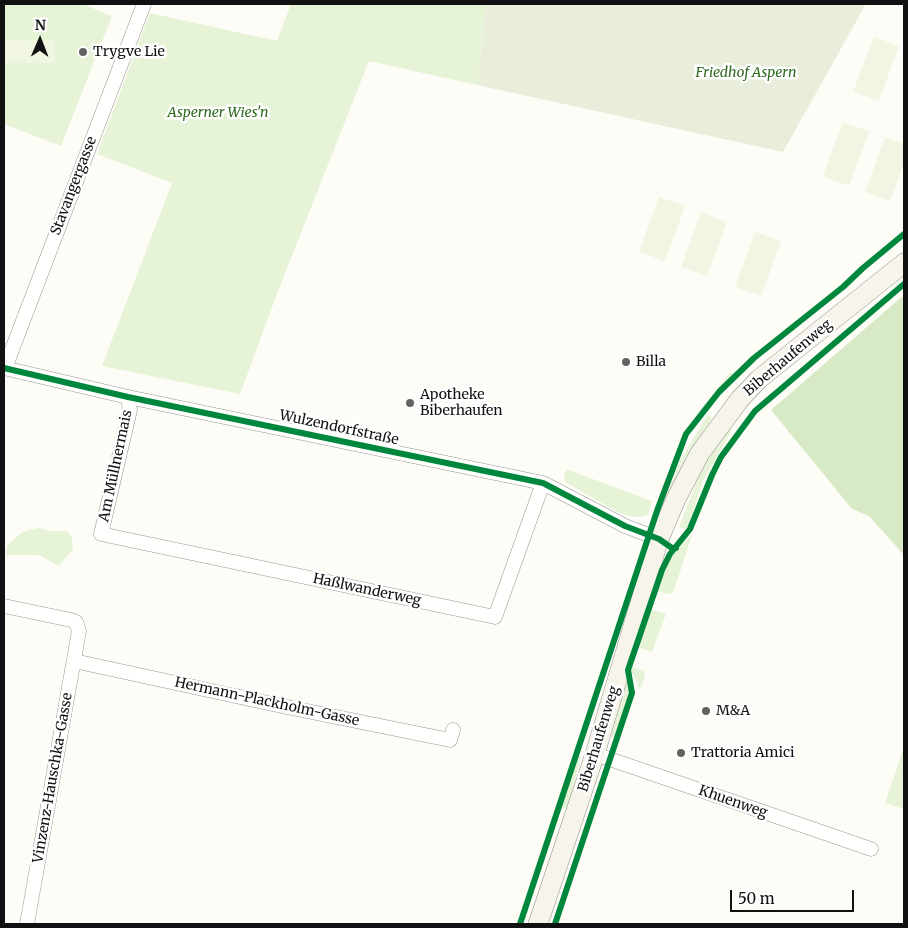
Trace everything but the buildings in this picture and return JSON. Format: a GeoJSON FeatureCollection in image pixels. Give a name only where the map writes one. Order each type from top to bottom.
{"type":"FeatureCollection","features":[{"type":"Feature","properties":{"kind":"main road","name":"Biberhaufenweg"},"geometry":{"type":"LineString","coordinates":[[538,924],[595,754],[659,540],[676,499],[700,452],[740,399],[774,367],[904,263]]}},
{"type":"Feature","properties":{"kind":"street","name":"Stavangergasse"},"geometry":{"type":"LineString","coordinates":[[4,368],[144,4]]}},
{"type":"Feature","properties":{"kind":"street","name":"Wulzendorfstraße"},"geometry":{"type":"LineString","coordinates":[[4,368],[128,397],[543,483],[625,526],[659,540]]}},
{"type":"Feature","properties":{"kind":"street","name":"Am Müllnermais"},"geometry":{"type":"LineString","coordinates":[[101,534],[130,410],[128,397]]}},
{"type":"Feature","properties":{"kind":"street","name":"Haßlwanderweg"},"geometry":{"type":"LineString","coordinates":[[101,534],[494,616],[543,483]]}},
{"type":"Feature","properties":{"kind":"street","name":"Vinzenz-Hauschka-Gasse"},"geometry":{"type":"LineString","coordinates":[[4,606],[71,620],[76,622],[79,631],[27,924]]}},
{"type":"Feature","properties":{"kind":"street","name":"Hermann-Plackholm-Gasse"},"geometry":{"type":"LineString","coordinates":[[74,661],[257,701],[450,740],[453,730]]}},
{"type":"Feature","properties":{"kind":"street","name":"Khuenweg"},"geometry":{"type":"LineString","coordinates":[[595,754],[871,849]]}},
{"type":"Feature","properties":{"kind":"green space"},"geometry":{"type":"Polygon","coordinates":[[[4,4],[82,4],[112,16],[61,146],[4,124],[4,4]]]}},
{"type":"Feature","properties":{"kind":"green space","name":"Asperner Wies'n"},"geometry":{"type":"Polygon","coordinates":[[[291,4],[486,4],[477,85],[369,61],[278,291],[240,394],[102,366],[172,183],[97,154],[150,13],[277,41],[291,4]]]}},
{"type":"Feature","properties":{"kind":"green space","name":"Friedhof Aspern"},"geometry":{"type":"Polygon","coordinates":[[[486,4],[866,4],[783,152],[477,85],[486,4]]]}},
{"type":"Feature","properties":{"kind":"green space"},"geometry":{"type":"Polygon","coordinates":[[[874,37],[899,46],[879,101],[853,92],[874,37]]]}},
{"type":"Feature","properties":{"kind":"green space"},"geometry":{"type":"Polygon","coordinates":[[[4,40],[55,41],[54,63],[4,63],[4,40]]]}},
{"type":"Feature","properties":{"kind":"green space"},"geometry":{"type":"Polygon","coordinates":[[[843,122],[869,131],[849,186],[823,176],[843,122]]]}},
{"type":"Feature","properties":{"kind":"green space"},"geometry":{"type":"Polygon","coordinates":[[[885,137],[904,144],[904,163],[890,201],[865,192],[885,137]]]}},
{"type":"Feature","properties":{"kind":"green space"},"geometry":{"type":"Polygon","coordinates":[[[659,197],[685,206],[665,261],[639,252],[659,197]]]}},
{"type":"Feature","properties":{"kind":"green space"},"geometry":{"type":"Polygon","coordinates":[[[701,212],[727,222],[707,276],[681,267],[701,212]]]}},
{"type":"Feature","properties":{"kind":"green space"},"geometry":{"type":"Polygon","coordinates":[[[755,232],[781,241],[761,296],[735,287],[755,232]]]}},
{"type":"Feature","properties":{"kind":"green space"},"geometry":{"type":"Polygon","coordinates":[[[904,295],[904,555],[869,516],[852,509],[771,410],[904,295]]]}},
{"type":"Feature","properties":{"kind":"green space"},"geometry":{"type":"Polygon","coordinates":[[[730,373],[735,374],[700,416],[696,415],[730,373]]]}},
{"type":"Feature","properties":{"kind":"green space"},"geometry":{"type":"Polygon","coordinates":[[[708,414],[712,418],[691,451],[672,492],[663,504],[680,461],[708,414]]]}},
{"type":"Feature","properties":{"kind":"green space"},"geometry":{"type":"Polygon","coordinates":[[[728,428],[732,430],[703,481],[688,527],[685,529],[679,527],[707,458],[728,428]]]}},
{"type":"Feature","properties":{"kind":"green space"},"geometry":{"type":"Polygon","coordinates":[[[566,469],[652,501],[648,515],[639,517],[628,516],[610,508],[565,482],[566,469]]]}},
{"type":"Feature","properties":{"kind":"green space"},"geometry":{"type":"Polygon","coordinates":[[[38,528],[51,531],[67,531],[72,538],[73,549],[59,566],[39,555],[6,555],[7,546],[22,532],[38,528]]]}},
{"type":"Feature","properties":{"kind":"green space"},"geometry":{"type":"Polygon","coordinates":[[[691,535],[673,593],[668,594],[656,591],[669,559],[691,535]]]}},
{"type":"Feature","properties":{"kind":"green space"},"geometry":{"type":"Polygon","coordinates":[[[650,609],[666,614],[652,652],[638,647],[650,609]]]}},
{"type":"Feature","properties":{"kind":"green space"},"geometry":{"type":"Polygon","coordinates":[[[631,666],[644,671],[645,676],[641,687],[638,688],[631,672],[631,666]]]}},
{"type":"Feature","properties":{"kind":"green space"},"geometry":{"type":"Polygon","coordinates":[[[627,680],[631,689],[630,696],[616,739],[610,736],[627,680]]]}},
{"type":"Feature","properties":{"kind":"green space"},"geometry":{"type":"Polygon","coordinates":[[[904,747],[904,809],[885,803],[904,747]]]}},
{"type":"Feature","properties":{"kind":"green space"},"geometry":{"type":"Polygon","coordinates":[[[578,756],[581,756],[568,807],[561,807],[578,756]]]}},
{"type":"Feature","properties":{"kind":"cycle path"},"geometry":{"type":"LineString","coordinates":[[520,924],[658,508],[686,434],[719,392],[754,358],[843,287],[904,234]]}},
{"type":"Feature","properties":{"kind":"cycle path"},"geometry":{"type":"LineString","coordinates":[[555,924],[632,693],[628,670],[662,570],[670,554],[690,529],[721,457],[755,411],[904,284]]}},
{"type":"Feature","properties":{"kind":"cycle path"},"geometry":{"type":"LineString","coordinates":[[4,368],[128,397],[543,483],[625,526],[659,539],[672,548],[676,548]]}},
{"type":"Feature","properties":{"kind":"place","name":"Trygve Lie"},"geometry":{"type":"Point","coordinates":[83,52]}},
{"type":"Feature","properties":{"kind":"place","name":"Billa"},"geometry":{"type":"Point","coordinates":[626,362]}},
{"type":"Feature","properties":{"kind":"place","name":"Apotheke Biberhaufen"},"geometry":{"type":"Point","coordinates":[410,403]}},
{"type":"Feature","properties":{"kind":"place","name":"M&A"},"geometry":{"type":"Point","coordinates":[706,711]}},
{"type":"Feature","properties":{"kind":"place","name":"Trattoria Amici"},"geometry":{"type":"Point","coordinates":[681,753]}}]}
